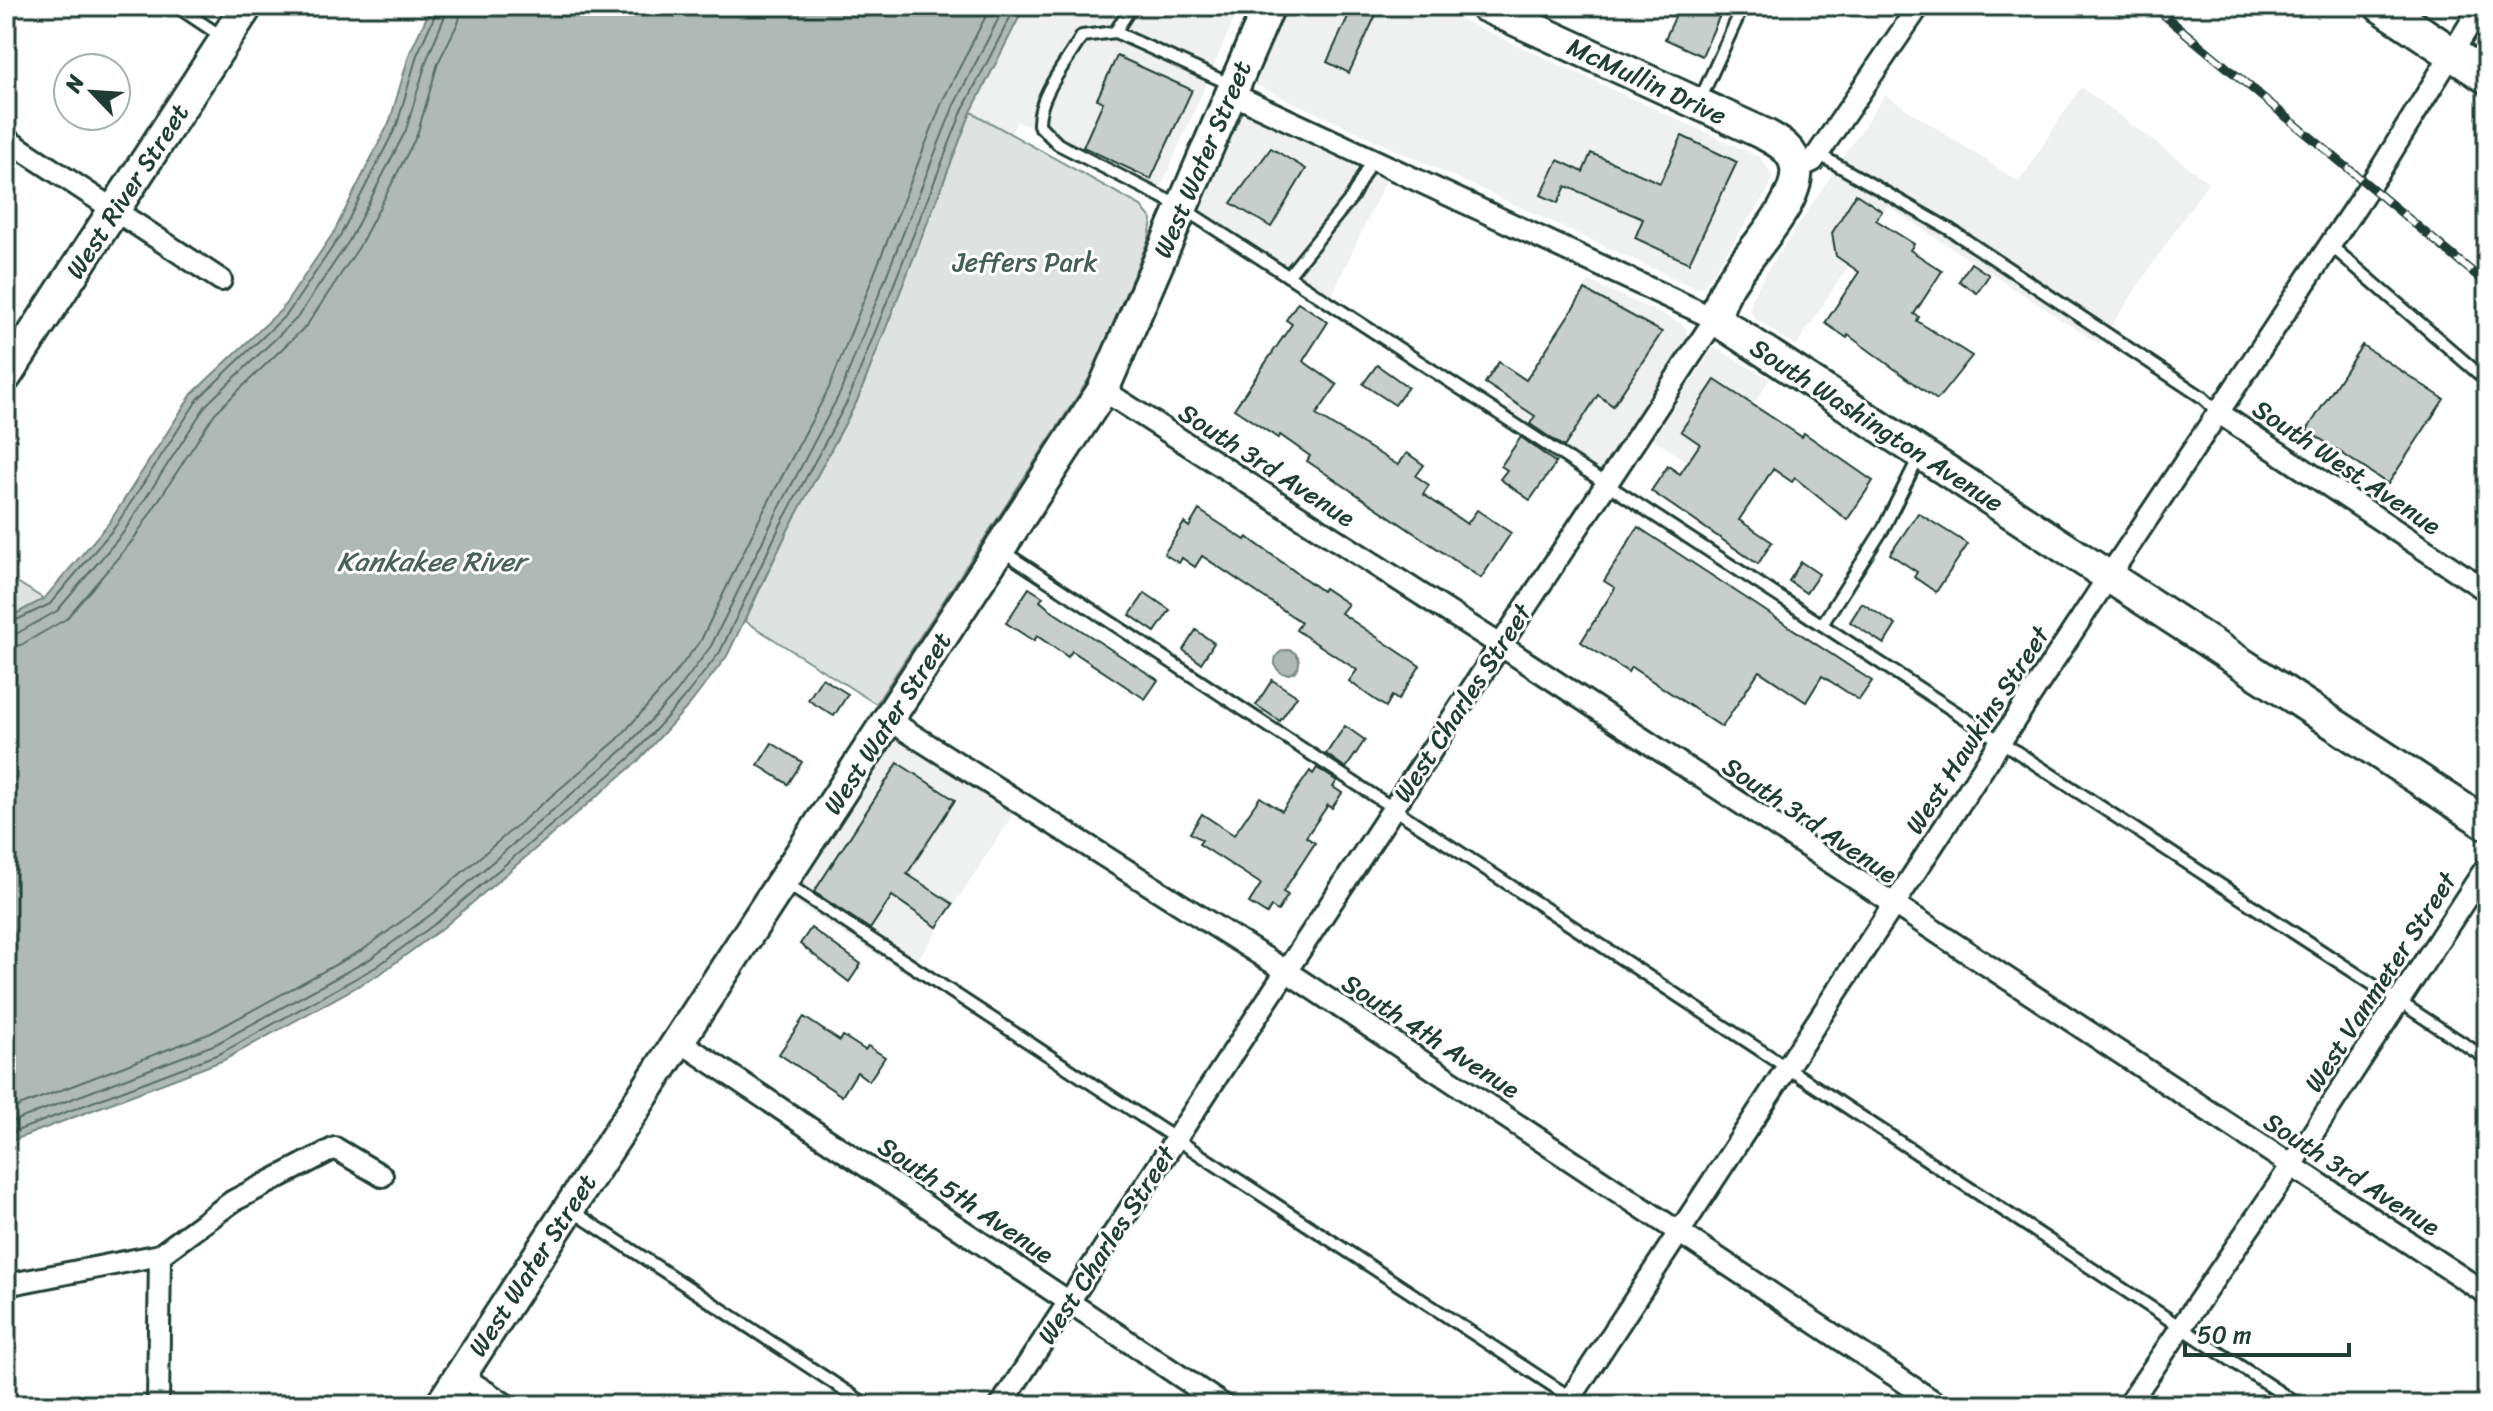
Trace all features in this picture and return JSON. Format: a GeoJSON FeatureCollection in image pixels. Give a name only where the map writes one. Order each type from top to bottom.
{"type":"FeatureCollection","features":[{"type":"Feature","properties":{"kind":"main road","name":"West River Street"},"geometry":{"type":"LineString","coordinates":[[7,371],[247,6]]}},
{"type":"Feature","properties":{"kind":"main road","name":"West Water Street"},"geometry":{"type":"LineString","coordinates":[[441,1405],[1103,390],[1269,6]]}},
{"type":"Feature","properties":{"kind":"main road","name":"McMullin Drive"},"geometry":{"type":"LineString","coordinates":[[1485,6],[1779,142],[1807,161]]}},
{"type":"Feature","properties":{"kind":"main road"},"geometry":{"type":"LineString","coordinates":[[2381,6],[2487,77]]}},
{"type":"Feature","properties":{"kind":"main road","name":"West Charles Street"},"geometry":{"type":"LineString","coordinates":[[1715,319],[1725,290],[1785,205],[1807,161]]}},
{"type":"Feature","properties":{"kind":"main road","name":"South Washington Avenue"},"geometry":{"type":"LineString","coordinates":[[1715,319],[2487,824]]}},
{"type":"Feature","properties":{"kind":"street","name":"West Charles Street"},"geometry":{"type":"LineString","coordinates":[[1807,161],[1919,6]]}},
{"type":"Feature","properties":{"kind":"street","name":"West Hawkins Street"},"geometry":{"type":"LineString","coordinates":[[1573,1403],[1679,1231],[2382,167],[2481,6]]}},
{"type":"Feature","properties":{"kind":"street","name":"South Washington Avenue"},"geometry":{"type":"LineString","coordinates":[[1232,89],[1372,159],[1715,319]]}},
{"type":"Feature","properties":{"kind":"street"},"geometry":{"type":"LineString","coordinates":[[6,139],[221,280]]}},
{"type":"Feature","properties":{"kind":"street","name":"West Charles Street"},"geometry":{"type":"LineString","coordinates":[[1001,1405],[1715,319]]}},
{"type":"Feature","properties":{"kind":"street","name":"South 3rd Avenue"},"geometry":{"type":"LineString","coordinates":[[1103,390],[1500,645],[1892,906],[2487,1294]]}},
{"type":"Feature","properties":{"kind":"street","name":"South West Avenue"},"geometry":{"type":"LineString","coordinates":[[2219,413],[2487,591]]}},
{"type":"Feature","properties":{"kind":"street","name":"South 4th Avenue"},"geometry":{"type":"LineString","coordinates":[[889,720],[1286,971],[1939,1405]]}},
{"type":"Feature","properties":{"kind":"street","name":"West Vanmeter Street"},"geometry":{"type":"LineString","coordinates":[[2128,1405],[2292,1165],[2487,866]]}},
{"type":"Feature","properties":{"kind":"street","name":"South 5th Avenue"},"geometry":{"type":"LineString","coordinates":[[678,1040],[1223,1405]]}},
{"type":"Feature","properties":{"kind":"street"},"geometry":{"type":"LineString","coordinates":[[6,1285],[160,1255],[233,1201],[335,1148],[382,1176]]}},
{"type":"Feature","properties":{"kind":"street"},"geometry":{"type":"LineString","coordinates":[[158,1405],[160,1255]]}},
{"type":"Feature","properties":{"kind":"street"},"geometry":{"type":"LineString","coordinates":[[460,1375],[506,1405]]}},
{"type":"Feature","properties":{"kind":"lane"},"geometry":{"type":"LineString","coordinates":[[176,6],[226,39]]}},
{"type":"Feature","properties":{"kind":"lane"},"geometry":{"type":"LineString","coordinates":[[1115,32],[1132,6]]}},
{"type":"Feature","properties":{"kind":"lane"},"geometry":{"type":"LineString","coordinates":[[1698,104],[1743,6]]}},
{"type":"Feature","properties":{"kind":"lane"},"geometry":{"type":"LineString","coordinates":[[1232,89],[1115,32],[1082,36],[1051,89],[1039,114],[1039,125],[1058,144],[1181,207],[1288,276],[2002,739],[2487,1059]]}},
{"type":"Feature","properties":{"kind":"lane"},"geometry":{"type":"LineString","coordinates":[[1288,276],[1352,197],[1372,159]]}},
{"type":"Feature","properties":{"kind":"lane"},"geometry":{"type":"LineString","coordinates":[[1807,161],[1949,229],[2202,397],[2219,413]]}},
{"type":"Feature","properties":{"kind":"lane"},"geometry":{"type":"LineString","coordinates":[[2330,245],[2487,381]]}},
{"type":"Feature","properties":{"kind":"lane"},"geometry":{"type":"LineString","coordinates":[[1823,623],[1883,529],[1921,454]]}},
{"type":"Feature","properties":{"kind":"lane"},"geometry":{"type":"LineString","coordinates":[[999,549],[2299,1405]]}},
{"type":"Feature","properties":{"kind":"lane"},"geometry":{"type":"LineString","coordinates":[[783,882],[1573,1403]]}},
{"type":"Feature","properties":{"kind":"lane"},"geometry":{"type":"LineString","coordinates":[[569,1209],[867,1405]]}},
{"type":"Feature","properties":{"kind":"shaded area"},"geometry":{"type":"Polygon","coordinates":[[[1025,6],[1240,6],[1162,185],[1155,190],[1145,189],[1017,121],[1010,134],[971,112],[1025,6]]]}},
{"type":"Feature","properties":{"kind":"shaded area"},"geometry":{"type":"Polygon","coordinates":[[[1283,6],[1432,6],[1761,158],[1773,176],[1769,189],[1703,287],[1695,288],[1254,84],[1252,74],[1283,6]]]}},
{"type":"Feature","properties":{"kind":"shaded area"},"geometry":{"type":"Polygon","coordinates":[[[2081,87],[2208,182],[2099,344],[1887,206],[1796,346],[1754,318],[1750,308],[1752,298],[1766,273],[1885,95],[2019,182],[2081,87]]]}},
{"type":"Feature","properties":{"kind":"shaded area"},"geometry":{"type":"Polygon","coordinates":[[[1247,114],[1386,180],[1332,295],[1200,209],[1195,202],[1232,123],[1247,114]]]}},
{"type":"Feature","properties":{"kind":"shaded area"},"geometry":{"type":"Polygon","coordinates":[[[1589,281],[1681,323],[1687,330],[1686,340],[1593,482],[1498,422],[1589,281]]]}},
{"type":"Feature","properties":{"kind":"shaded area"},"geometry":{"type":"Polygon","coordinates":[[[1714,347],[1770,379],[1707,475],[1653,439],[1714,347]]]}},
{"type":"Feature","properties":{"kind":"shaded area"},"geometry":{"type":"Polygon","coordinates":[[[901,741],[1014,813],[908,975],[788,898],[888,748],[901,741]]]}},
{"type":"Feature","properties":{"kind":"green space","name":"Jeffers Park"},"geometry":{"type":"Polygon","coordinates":[[[971,112],[1141,206],[1152,220],[1149,238],[1094,371],[876,704],[745,621],[788,530],[857,401],[971,112]]]}},
{"type":"Feature","properties":{"kind":"green space"},"geometry":{"type":"Polygon","coordinates":[[[6,575],[44,599],[6,619],[6,575]]]}},
{"type":"Feature","properties":{"kind":"water","name":"Kankakee River"},"geometry":{"type":"Polygon","coordinates":[[[432,6],[1025,6],[971,112],[857,401],[788,530],[727,656],[690,704],[638,761],[444,927],[380,974],[224,1060],[6,1143],[6,619],[44,599],[109,523],[192,394],[282,309],[334,232],[390,121],[410,52],[432,6]]]}},
{"type":"Feature","properties":{"kind":"water"},"geometry":{"type":"Polygon","coordinates":[[[1287,650],[1296,653],[1299,662],[1296,671],[1287,674],[1278,671],[1275,662],[1278,653],[1287,650]]]}},
{"type":"Feature","properties":{"kind":"building"},"geometry":{"type":"Polygon","coordinates":[[[1353,6],[1380,6],[1349,73],[1327,62],[1353,6]]]}},
{"type":"Feature","properties":{"kind":"building"},"geometry":{"type":"Polygon","coordinates":[[[1680,6],[1724,6],[1702,56],[1665,39],[1680,6]]]}},
{"type":"Feature","properties":{"kind":"building"},"geometry":{"type":"Polygon","coordinates":[[[1117,56],[1192,90],[1151,179],[1083,147],[1103,102],[1097,99],[1117,56]]]}},
{"type":"Feature","properties":{"kind":"building"},"geometry":{"type":"Polygon","coordinates":[[[1682,136],[1737,162],[1689,263],[1635,238],[1643,219],[1566,186],[1558,203],[1541,195],[1558,160],[1583,172],[1591,153],[1660,183],[1682,136]]]}},
{"type":"Feature","properties":{"kind":"building"},"geometry":{"type":"Polygon","coordinates":[[[1271,148],[1306,169],[1271,227],[1231,203],[1271,148]]]}},
{"type":"Feature","properties":{"kind":"building"},"geometry":{"type":"Polygon","coordinates":[[[1856,194],[1882,211],[1876,220],[1914,244],[1910,250],[1942,271],[1914,314],[1919,317],[1917,321],[1972,356],[1937,400],[1848,335],[1847,338],[1825,323],[1859,272],[1836,256],[1832,233],[1856,194]]]}},
{"type":"Feature","properties":{"kind":"building"},"geometry":{"type":"Polygon","coordinates":[[[1971,263],[1989,275],[1977,293],[1959,281],[1971,263]]]}},
{"type":"Feature","properties":{"kind":"building"},"geometry":{"type":"Polygon","coordinates":[[[1585,290],[1662,332],[1613,406],[1598,395],[1564,447],[1530,424],[1535,416],[1485,383],[1499,362],[1526,380],[1585,290]]]}},
{"type":"Feature","properties":{"kind":"building"},"geometry":{"type":"Polygon","coordinates":[[[1298,302],[1328,322],[1303,361],[1337,385],[1316,415],[1398,465],[1407,453],[1424,465],[1416,476],[1429,485],[1423,494],[1467,524],[1477,510],[1511,533],[1481,578],[1307,461],[1310,456],[1280,435],[1278,438],[1234,409],[1292,324],[1286,320],[1298,302]]]}},
{"type":"Feature","properties":{"kind":"building"},"geometry":{"type":"Polygon","coordinates":[[[2362,345],[2444,399],[2388,484],[2307,430],[2362,345]]]}},
{"type":"Feature","properties":{"kind":"building"},"geometry":{"type":"Polygon","coordinates":[[[1377,365],[1408,387],[1395,405],[1363,384],[1377,365]]]}},
{"type":"Feature","properties":{"kind":"building"},"geometry":{"type":"Polygon","coordinates":[[[1715,380],[1802,437],[1804,433],[1873,481],[1847,520],[1795,478],[1792,482],[1773,469],[1739,520],[1772,542],[1758,564],[1651,491],[1668,466],[1680,474],[1700,444],[1681,431],[1715,380]]]}},
{"type":"Feature","properties":{"kind":"building"},"geometry":{"type":"Polygon","coordinates":[[[1521,437],[1556,463],[1530,500],[1500,479],[1507,470],[1501,466],[1521,437]]]}},
{"type":"Feature","properties":{"kind":"building"},"geometry":{"type":"Polygon","coordinates":[[[1199,510],[1245,540],[1247,537],[1322,591],[1324,588],[1348,604],[1341,613],[1420,666],[1398,700],[1392,696],[1386,707],[1368,695],[1349,681],[1357,670],[1296,630],[1301,622],[1202,556],[1195,567],[1182,558],[1179,563],[1164,554],[1184,523],[1189,527],[1199,510]]]}},
{"type":"Feature","properties":{"kind":"building"},"geometry":{"type":"Polygon","coordinates":[[[1918,513],[1968,544],[1936,592],[1914,577],[1917,572],[1890,554],[1918,513]]]}},
{"type":"Feature","properties":{"kind":"building"},"geometry":{"type":"Polygon","coordinates":[[[1638,527],[1872,681],[1859,700],[1822,676],[1806,702],[1759,671],[1722,727],[1631,667],[1628,672],[1581,642],[1615,588],[1604,581],[1638,527]]]}},
{"type":"Feature","properties":{"kind":"building"},"geometry":{"type":"Polygon","coordinates":[[[1801,562],[1819,574],[1806,593],[1789,581],[1801,562]]]}},
{"type":"Feature","properties":{"kind":"building"},"geometry":{"type":"Polygon","coordinates":[[[1029,588],[1043,597],[1040,601],[1053,612],[1158,680],[1145,699],[1072,651],[1068,657],[1037,636],[1034,641],[1006,623],[1029,588]]]}},
{"type":"Feature","properties":{"kind":"building"},"geometry":{"type":"Polygon","coordinates":[[[1145,593],[1170,610],[1155,632],[1130,615],[1145,593]]]}},
{"type":"Feature","properties":{"kind":"building"},"geometry":{"type":"Polygon","coordinates":[[[1862,603],[1896,625],[1884,644],[1850,622],[1862,603]]]}},
{"type":"Feature","properties":{"kind":"building"},"geometry":{"type":"Polygon","coordinates":[[[1196,630],[1214,643],[1201,663],[1183,650],[1196,630]]]}},
{"type":"Feature","properties":{"kind":"building"},"geometry":{"type":"Polygon","coordinates":[[[822,678],[848,694],[834,716],[808,700],[822,678]]]}},
{"type":"Feature","properties":{"kind":"building"},"geometry":{"type":"Polygon","coordinates":[[[1272,680],[1297,696],[1280,721],[1256,705],[1272,680]]]}},
{"type":"Feature","properties":{"kind":"building"},"geometry":{"type":"Polygon","coordinates":[[[1345,726],[1365,740],[1346,768],[1326,754],[1345,726]]]}},
{"type":"Feature","properties":{"kind":"building"},"geometry":{"type":"Polygon","coordinates":[[[772,743],[802,762],[788,784],[758,765],[772,743]]]}},
{"type":"Feature","properties":{"kind":"building"},"geometry":{"type":"Polygon","coordinates":[[[898,763],[955,800],[907,874],[953,904],[937,927],[892,896],[870,929],[814,892],[898,763]]]}},
{"type":"Feature","properties":{"kind":"building"},"geometry":{"type":"Polygon","coordinates":[[[1317,768],[1337,781],[1333,787],[1342,793],[1332,808],[1328,805],[1306,837],[1315,843],[1283,892],[1288,895],[1278,911],[1271,907],[1267,914],[1249,903],[1261,884],[1199,844],[1202,840],[1190,833],[1202,814],[1234,835],[1260,797],[1282,811],[1310,771],[1313,774],[1317,768]]]}},
{"type":"Feature","properties":{"kind":"building"},"geometry":{"type":"Polygon","coordinates":[[[811,928],[861,964],[849,982],[800,944],[811,928]]]}},
{"type":"Feature","properties":{"kind":"building"},"geometry":{"type":"Polygon","coordinates":[[[804,1017],[840,1041],[843,1036],[865,1050],[868,1046],[885,1057],[869,1081],[857,1072],[842,1096],[779,1054],[804,1017]]]}},
{"type":"Feature","properties":{"kind":"railway"},"geometry":{"type":"LineString","coordinates":[[2153,6],[2487,284]]}}]}
